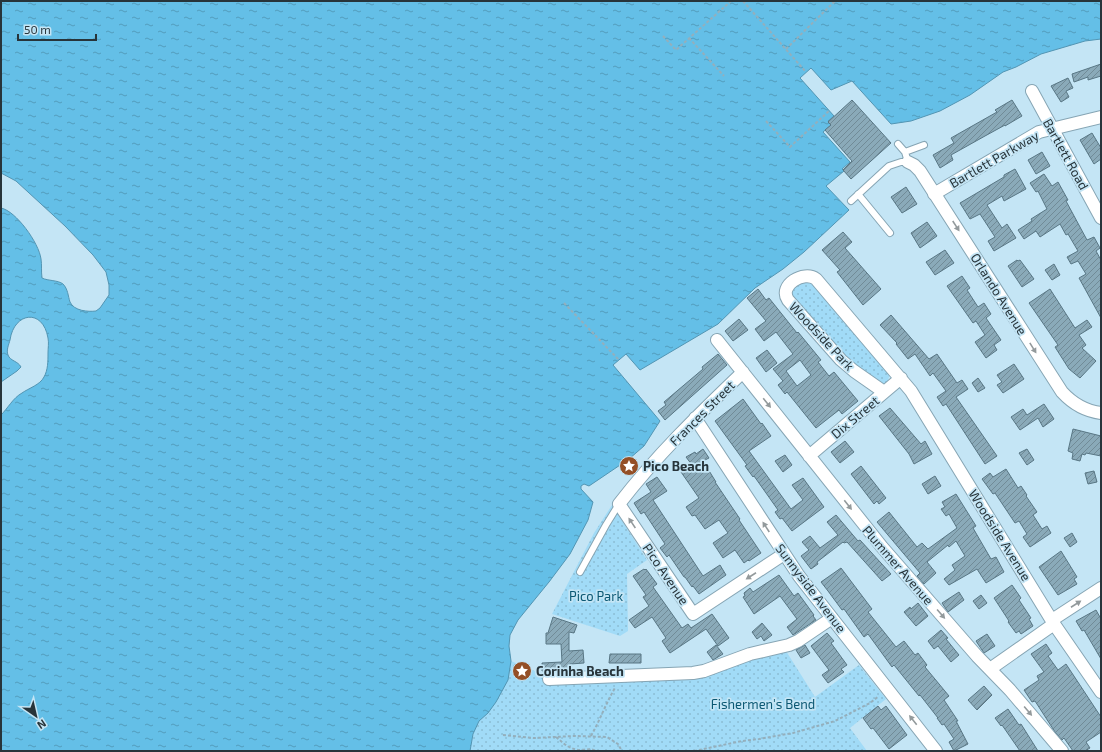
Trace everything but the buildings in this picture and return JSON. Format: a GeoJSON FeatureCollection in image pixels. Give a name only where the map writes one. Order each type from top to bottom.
{"type":"FeatureCollection","features":[{"type":"Feature","properties":{"kind":"street","name":"Bartlett Road"},"geometry":{"type":"LineString","coordinates":[[1032,91],[1101,218]]}},
{"type":"Feature","properties":{"kind":"street","name":"Bartlett Parkway"},"geometry":{"type":"LineString","coordinates":[[934,194],[1039,132],[1101,117]]}},
{"type":"Feature","properties":{"kind":"street","name":"Orlando Avenue"},"geometry":{"type":"LineString","coordinates":[[906,157],[918,169],[1062,392],[1070,401],[1080,407],[1101,413]]}},
{"type":"Feature","properties":{"kind":"street","name":"Woodside Park"},"geometry":{"type":"LineString","coordinates":[[884,392],[846,364],[828,346],[788,300],[785,296],[785,290],[791,283],[807,275],[816,279],[901,378]]}},
{"type":"Feature","properties":{"kind":"street","name":"Frances Street"},"geometry":{"type":"LineString","coordinates":[[619,504],[640,478],[695,418],[743,372],[717,340]]}},
{"type":"Feature","properties":{"kind":"street","name":"Plummer Avenue"},"geometry":{"type":"LineString","coordinates":[[743,372],[882,547],[1010,690],[1062,751]]}},
{"type":"Feature","properties":{"kind":"street","name":"Dix Street"},"geometry":{"type":"LineString","coordinates":[[809,456],[901,378]]}},
{"type":"Feature","properties":{"kind":"street","name":"Woodside Avenue"},"geometry":{"type":"LineString","coordinates":[[901,378],[911,391],[1053,622],[1101,692]]}},
{"type":"Feature","properties":{"kind":"street","name":"Sunnyside Avenue"},"geometry":{"type":"LineString","coordinates":[[695,418],[799,576],[936,751]]}},
{"type":"Feature","properties":{"kind":"street","name":"Pico Avenue"},"geometry":{"type":"LineString","coordinates":[[619,504],[693,614],[784,554]]}},
{"type":"Feature","properties":{"kind":"street"},"geometry":{"type":"LineString","coordinates":[[990,669],[1101,588]]}},
{"type":"Feature","properties":{"kind":"street"},"geometry":{"type":"LineString","coordinates":[[549,679],[693,673],[704,671],[746,656],[794,643],[832,618]]}},
{"type":"Feature","properties":{"kind":"lane"},"geometry":{"type":"LineString","coordinates":[[898,144],[906,157]]}},
{"type":"Feature","properties":{"kind":"lane"},"geometry":{"type":"LineString","coordinates":[[850,201],[889,166],[901,162],[924,145]]}},
{"type":"Feature","properties":{"kind":"lane"},"geometry":{"type":"LineString","coordinates":[[858,194],[890,232]]}},
{"type":"Feature","properties":{"kind":"lane"},"geometry":{"type":"LineString","coordinates":[[580,572],[619,504]]}},
{"type":"Feature","properties":{"kind":"path"},"geometry":{"type":"LineString","coordinates":[[663,36],[676,50],[731,1]]}},
{"type":"Feature","properties":{"kind":"path"},"geometry":{"type":"LineString","coordinates":[[743,1],[806,72]]}},
{"type":"Feature","properties":{"kind":"path"},"geometry":{"type":"LineString","coordinates":[[786,49],[835,1]]}},
{"type":"Feature","properties":{"kind":"path"},"geometry":{"type":"LineString","coordinates":[[689,38],[724,76]]}},
{"type":"Feature","properties":{"kind":"path"},"geometry":{"type":"LineString","coordinates":[[766,121],[790,147],[829,111]]}},
{"type":"Feature","properties":{"kind":"path"},"geometry":{"type":"LineString","coordinates":[[564,303],[619,360]]}},
{"type":"Feature","properties":{"kind":"path"},"geometry":{"type":"LineString","coordinates":[[591,736],[600,719],[604,706],[621,676]]}},
{"type":"Feature","properties":{"kind":"path"},"geometry":{"type":"LineString","coordinates":[[694,751],[742,741],[759,740],[793,733],[835,721],[870,703],[889,690]]}},
{"type":"Feature","properties":{"kind":"path"},"geometry":{"type":"LineString","coordinates":[[503,736],[534,738],[555,736],[607,737],[618,744],[622,751]]}},
{"type":"Feature","properties":{"kind":"path"},"geometry":{"type":"LineString","coordinates":[[555,736],[569,747],[578,750],[593,749],[596,751]]}},
{"type":"Feature","properties":{"kind":"green space"},"geometry":{"type":"Polygon","coordinates":[[[804,282],[812,283],[889,372],[887,383],[881,383],[852,364],[791,296],[795,287],[804,282]]]}},
{"type":"Feature","properties":{"kind":"green space","name":"Pico Park"},"geometry":{"type":"Polygon","coordinates":[[[612,505],[647,560],[627,574],[628,631],[620,636],[552,614],[594,533],[612,505]]]}},
{"type":"Feature","properties":{"kind":"green space","name":"Fishermen's Bend"},"geometry":{"type":"Polygon","coordinates":[[[786,651],[815,697],[859,665],[886,699],[850,728],[867,751],[470,751],[475,728],[480,720],[490,710],[501,693],[508,675],[511,661],[544,675],[693,677],[749,659],[786,651]]]}},
{"type":"Feature","properties":{"kind":"water"},"geometry":{"type":"Polygon","coordinates":[[[1,1],[1101,1],[1101,39],[1085,41],[1041,54],[1003,72],[970,95],[940,111],[911,121],[891,124],[852,81],[831,90],[811,68],[800,78],[834,116],[828,121],[831,125],[823,132],[850,162],[842,169],[844,171],[826,186],[849,210],[804,252],[783,269],[755,288],[718,324],[640,370],[626,354],[613,365],[660,421],[644,446],[629,459],[589,486],[584,484],[581,486],[581,489],[593,502],[588,520],[570,554],[518,620],[510,635],[509,646],[511,661],[508,680],[496,702],[488,713],[479,721],[473,734],[470,751],[1,751],[1,415],[19,395],[42,380],[48,362],[48,338],[45,328],[41,322],[35,318],[29,317],[22,319],[13,331],[7,351],[9,357],[21,367],[1,382],[1,208],[7,210],[20,221],[36,245],[41,261],[42,278],[63,284],[67,290],[72,305],[85,311],[96,311],[100,308],[109,295],[109,285],[106,272],[93,255],[65,226],[16,181],[1,173],[1,1]]]}},
{"type":"Feature","properties":{"kind":"place","name":"Pico Beach"},"geometry":{"type":"Point","coordinates":[629,466]}},
{"type":"Feature","properties":{"kind":"place","name":"Corinha Beach"},"geometry":{"type":"Point","coordinates":[522,671]}}]}
